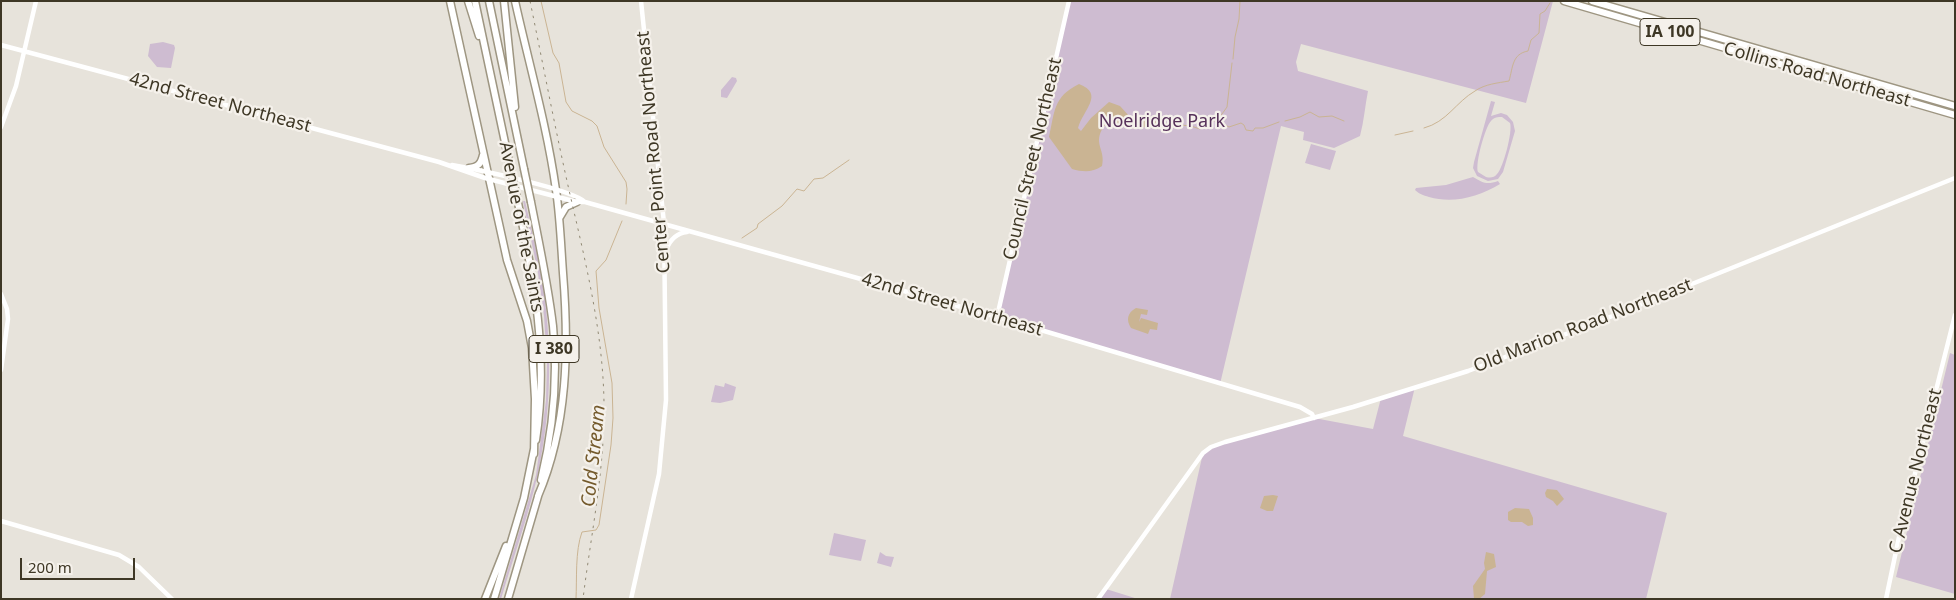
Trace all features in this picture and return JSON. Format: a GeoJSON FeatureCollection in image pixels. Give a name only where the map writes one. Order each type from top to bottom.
{"type":"FeatureCollection","features":[{"type":"Feature","properties":{"kind":"highway"},"geometry":{"type":"LineString","coordinates":[[450,1],[507,260],[527,321],[532,348],[535,399],[534,454]]}},
{"type":"Feature","properties":{"kind":"highway"},"geometry":{"type":"LineString","coordinates":[[468,1],[488,65]]}},
{"type":"Feature","properties":{"kind":"highway","name":"Avenue of the Saints"},"geometry":{"type":"LineString","coordinates":[[475,1],[517,198],[536,294],[539,323],[540,392],[534,454],[524,498],[494,599]]}},
{"type":"Feature","properties":{"kind":"highway","name":"Avenue of the Saints"},"geometry":{"type":"LineString","coordinates":[[489,1],[531,202],[552,317],[554,377],[550,432],[538,496],[508,599]]}},
{"type":"Feature","properties":{"kind":"highway"},"geometry":{"type":"LineString","coordinates":[[504,1],[519,143]]}},
{"type":"Feature","properties":{"kind":"highway"},"geometry":{"type":"LineString","coordinates":[[515,1],[557,194],[566,314],[566,363],[562,402],[548,473],[538,496]]}},
{"type":"Feature","properties":{"kind":"highway","name":"Collins Road Northeast"},"geometry":{"type":"LineString","coordinates":[[1564,1],[1955,115]]}},
{"type":"Feature","properties":{"kind":"highway","name":"Collins Road Northeast"},"geometry":{"type":"LineString","coordinates":[[1592,1],[1955,106]]}},
{"type":"Feature","properties":{"kind":"highway"},"geometry":{"type":"LineString","coordinates":[[469,168],[482,162],[483,154]]}},
{"type":"Feature","properties":{"kind":"highway"},"geometry":{"type":"LineString","coordinates":[[559,220],[564,209],[578,202]]}},
{"type":"Feature","properties":{"kind":"highway"},"geometry":{"type":"LineString","coordinates":[[485,599],[504,551],[513,534]]}},
{"type":"Feature","properties":{"kind":"main road"},"geometry":{"type":"LineString","coordinates":[[1,127],[16,86],[36,1]]}},
{"type":"Feature","properties":{"kind":"main road","name":"Center Point Road Northeast"},"geometry":{"type":"LineString","coordinates":[[631,599],[656,490],[666,400],[664,223],[641,1]]}},
{"type":"Feature","properties":{"kind":"main road","name":"Council Street Northeast"},"geometry":{"type":"LineString","coordinates":[[997,317],[1069,1]]}},
{"type":"Feature","properties":{"kind":"main road","name":"42nd Street Northeast"},"geometry":{"type":"LineString","coordinates":[[1,45],[439,162],[487,172],[578,202],[585,202],[664,223],[997,317],[1300,407],[1312,414],[1314,418]]}},
{"type":"Feature","properties":{"kind":"main road","name":"42nd Street Northeast"},"geometry":{"type":"LineString","coordinates":[[439,162],[489,179],[579,197],[585,202]]}},
{"type":"Feature","properties":{"kind":"main road","name":"Old Marion Road Northeast"},"geometry":{"type":"LineString","coordinates":[[1098,599],[1203,453],[1211,447],[1468,371],[1955,178]]}},
{"type":"Feature","properties":{"kind":"main road"},"geometry":{"type":"LineString","coordinates":[[664,253],[674,237],[680,233],[691,232]]}},
{"type":"Feature","properties":{"kind":"main road"},"geometry":{"type":"LineString","coordinates":[[1,294],[7,309],[8,319],[1,370]]}},
{"type":"Feature","properties":{"kind":"main road","name":"C Avenue Northeast"},"geometry":{"type":"LineString","coordinates":[[1886,599],[1900,532],[1955,315]]}},
{"type":"Feature","properties":{"kind":"main road"},"geometry":{"type":"LineString","coordinates":[[1,521],[119,555],[139,567],[172,599]]}},
{"type":"Feature","properties":{"kind":"green space","name":"Noelridge Park"},"geometry":{"type":"Polygon","coordinates":[[[1069,1],[1553,1],[1526,103],[1301,44],[1296,62],[1298,71],[1368,91],[1360,136],[1334,148],[1303,140],[1304,132],[1281,126],[1220,384],[997,317],[1069,1]]]}},
{"type":"Feature","properties":{"kind":"green space"},"geometry":{"type":"Polygon","coordinates":[[[163,42],[174,45],[175,48],[171,68],[157,67],[148,56],[150,44],[163,42]]]}},
{"type":"Feature","properties":{"kind":"green space"},"geometry":{"type":"Polygon","coordinates":[[[732,77],[736,78],[737,81],[727,98],[721,97],[721,90],[732,77]]]}},
{"type":"Feature","properties":{"kind":"green space"},"geometry":{"type":"Polygon","coordinates":[[[1491,101],[1495,102],[1491,116],[1501,113],[1507,115],[1513,122],[1515,131],[1503,172],[1498,179],[1488,181],[1477,176],[1473,168],[1491,101]],[[1496,117],[1491,121],[1486,130],[1477,168],[1478,172],[1486,177],[1495,176],[1502,165],[1509,141],[1510,123],[1502,117],[1496,117]]]}},
{"type":"Feature","properties":{"kind":"green space"},"geometry":{"type":"Polygon","coordinates":[[[1311,144],[1336,151],[1330,170],[1305,163],[1311,144]]]}},
{"type":"Feature","properties":{"kind":"green space"},"geometry":{"type":"Polygon","coordinates":[[[1473,177],[1485,183],[1498,181],[1500,184],[1474,196],[1447,200],[1429,197],[1415,190],[1416,188],[1446,185],[1473,177]]]}},
{"type":"Feature","properties":{"kind":"green space"},"geometry":{"type":"Polygon","coordinates":[[[523,201],[525,201],[534,240],[545,302],[549,350],[548,397],[539,468],[501,599],[499,599],[536,475],[546,400],[547,364],[544,316],[538,273],[523,201]]]}},
{"type":"Feature","properties":{"kind":"green space"},"geometry":{"type":"Polygon","coordinates":[[[1950,353],[1955,355],[1955,594],[1896,577],[1950,353]]]}},
{"type":"Feature","properties":{"kind":"green space"},"geometry":{"type":"Polygon","coordinates":[[[725,383],[736,387],[733,400],[720,403],[711,402],[715,385],[724,387],[725,383]]]}},
{"type":"Feature","properties":{"kind":"green space"},"geometry":{"type":"Polygon","coordinates":[[[1415,387],[1403,436],[1667,513],[1646,599],[1170,599],[1203,453],[1211,447],[1314,418],[1373,429],[1381,398],[1415,387]]]}},
{"type":"Feature","properties":{"kind":"green space"},"geometry":{"type":"Polygon","coordinates":[[[834,533],[866,540],[861,561],[829,555],[834,533]]]}},
{"type":"Feature","properties":{"kind":"green space"},"geometry":{"type":"Polygon","coordinates":[[[880,552],[886,556],[894,557],[891,567],[877,563],[880,552]]]}},
{"type":"Feature","properties":{"kind":"green space"},"geometry":{"type":"Polygon","coordinates":[[[1106,589],[1138,599],[1099,599],[1106,589]]]}},
{"type":"Feature","properties":{"kind":"shaded area"},"geometry":{"type":"Polygon","coordinates":[[[1079,84],[1087,88],[1091,93],[1090,103],[1078,128],[1081,131],[1091,118],[1109,102],[1120,106],[1130,117],[1159,122],[1158,124],[1136,129],[1112,124],[1104,126],[1099,137],[1103,160],[1102,166],[1095,170],[1087,171],[1072,169],[1049,137],[1056,106],[1064,94],[1079,84]]]}},
{"type":"Feature","properties":{"kind":"shaded area"},"geometry":{"type":"Polygon","coordinates":[[[1136,308],[1148,310],[1147,315],[1141,314],[1139,322],[1141,318],[1158,323],[1157,330],[1150,329],[1148,334],[1131,328],[1128,317],[1136,308]]]}},
{"type":"Feature","properties":{"kind":"shaded area"},"geometry":{"type":"Polygon","coordinates":[[[1547,489],[1557,490],[1564,499],[1557,506],[1546,497],[1547,489]]]}},
{"type":"Feature","properties":{"kind":"shaded area"},"geometry":{"type":"Polygon","coordinates":[[[1264,496],[1278,496],[1273,511],[1260,508],[1264,496]]]}},
{"type":"Feature","properties":{"kind":"shaded area"},"geometry":{"type":"Polygon","coordinates":[[[1515,508],[1529,509],[1533,518],[1533,525],[1528,526],[1522,522],[1511,522],[1508,520],[1508,512],[1515,508]]]}},
{"type":"Feature","properties":{"kind":"shaded area"},"geometry":{"type":"Polygon","coordinates":[[[1486,552],[1494,554],[1496,567],[1487,571],[1485,594],[1479,599],[1474,599],[1473,586],[1485,569],[1486,552]]]}},
{"type":"Feature","properties":{"kind":"waterway","name":"Cold Stream"},"geometry":{"type":"LineString","coordinates":[[541,1],[553,53],[559,63],[566,102],[572,111],[592,121],[597,126],[604,147],[626,182],[626,204]]}},
{"type":"Feature","properties":{"kind":"waterway"},"geometry":{"type":"LineString","coordinates":[[1233,59],[1240,1]]}},
{"type":"Feature","properties":{"kind":"waterway"},"geometry":{"type":"LineString","coordinates":[[1424,128],[1445,117],[1468,96],[1479,89],[1509,81],[1516,58],[1528,51],[1531,40],[1539,33],[1540,14],[1545,11],[1550,3]]}},
{"type":"Feature","properties":{"kind":"waterway"},"geometry":{"type":"LineString","coordinates":[[1217,121],[1227,107],[1232,63]]}},
{"type":"Feature","properties":{"kind":"waterway"},"geometry":{"type":"LineString","coordinates":[[1285,121],[1310,112],[1319,117],[1332,116],[1344,121]]}},
{"type":"Feature","properties":{"kind":"waterway"},"geometry":{"type":"LineString","coordinates":[[1159,123],[1191,126],[1200,129],[1212,121],[1218,121],[1229,127],[1241,123],[1246,130],[1253,131],[1255,128],[1263,128],[1279,122]]}},
{"type":"Feature","properties":{"kind":"waterway"},"geometry":{"type":"LineString","coordinates":[[1395,135],[1413,131]]}},
{"type":"Feature","properties":{"kind":"waterway"},"geometry":{"type":"LineString","coordinates":[[742,238],[757,228],[758,224],[782,206],[797,189],[804,191],[814,179],[823,178],[849,160]]}},
{"type":"Feature","properties":{"kind":"waterway","name":"Cold Stream"},"geometry":{"type":"LineString","coordinates":[[576,599],[577,556],[580,540],[582,532],[596,530],[599,525],[611,445],[613,418],[612,383],[599,308],[596,271],[606,260],[622,221]]}},
{"type":"Feature","properties":{"kind":"railway"},"geometry":{"type":"LineString","coordinates":[[530,1],[592,296],[603,376],[604,427],[602,452],[583,599]]}}]}
